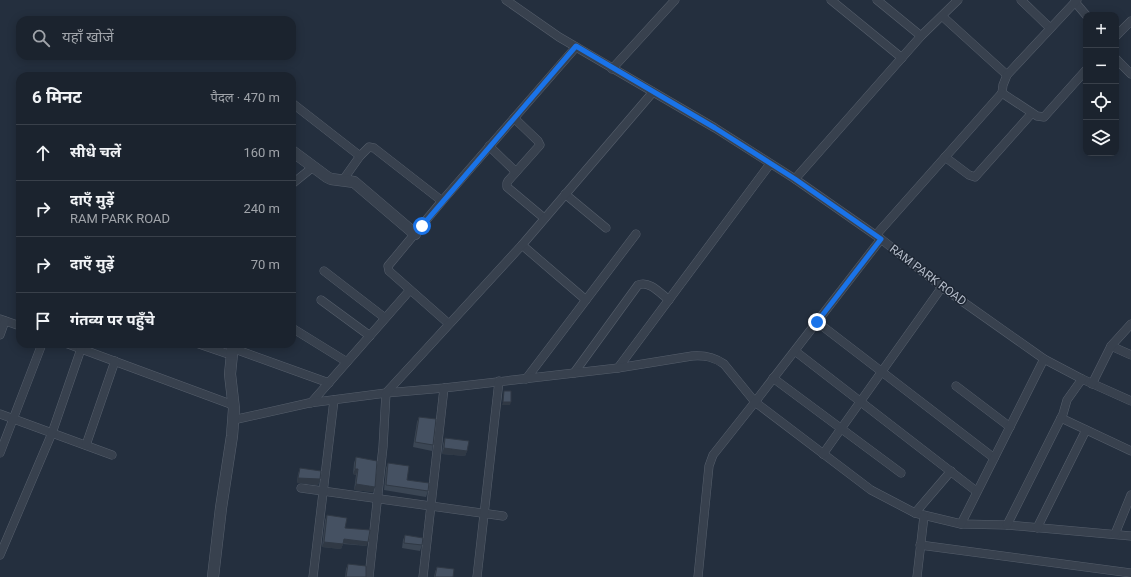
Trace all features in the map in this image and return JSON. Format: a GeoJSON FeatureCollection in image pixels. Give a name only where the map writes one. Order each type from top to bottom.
{"type":"FeatureCollection","features":[{"type":"Feature","properties":{"kind":"street"},"geometry":{"type":"LineString","coordinates":[[612,68],[675,0]]}},
{"type":"Feature","properties":{"kind":"street"},"geometry":{"type":"LineString","coordinates":[[831,0],[902,58]]}},
{"type":"Feature","properties":{"kind":"street"},"geometry":{"type":"LineString","coordinates":[[877,0],[921,36]]}},
{"type":"Feature","properties":{"kind":"street"},"geometry":{"type":"LineString","coordinates":[[795,179],[921,36],[958,0]]}},
{"type":"Feature","properties":{"kind":"street"},"geometry":{"type":"LineString","coordinates":[[1021,0],[1050,28]]}},
{"type":"Feature","properties":{"kind":"street","name":"RAM PARK ROAD"},"geometry":{"type":"LineString","coordinates":[[511,1],[576,46],[715,128],[795,179],[878,237],[942,287],[1044,359],[1092,384],[1131,401]]}},
{"type":"Feature","properties":{"kind":"street"},"geometry":{"type":"LineString","coordinates":[[698,577],[709,466],[713,454],[817,322],[878,237],[945,157],[1002,93],[1002,85],[1007,75],[1076,1],[1084,12]]}},
{"type":"Feature","properties":{"kind":"street"},"geometry":{"type":"LineString","coordinates":[[942,16],[1007,75]]}},
{"type":"Feature","properties":{"kind":"street"},"geometry":{"type":"LineString","coordinates":[[1119,33],[1131,21]]}},
{"type":"Feature","properties":{"kind":"street"},"geometry":{"type":"LineString","coordinates":[[449,324],[389,271],[388,266],[576,46]]}},
{"type":"Feature","properties":{"kind":"street"},"geometry":{"type":"LineString","coordinates":[[1119,62],[1131,74]]}},
{"type":"Feature","properties":{"kind":"street"},"geometry":{"type":"LineString","coordinates":[[1002,93],[1040,117],[1048,114],[1083,73]]}},
{"type":"Feature","properties":{"kind":"street"},"geometry":{"type":"LineString","coordinates":[[369,577],[386,393],[522,245],[653,92]]}},
{"type":"Feature","properties":{"kind":"street"},"geometry":{"type":"LineString","coordinates":[[296,106],[360,156]]}},
{"type":"Feature","properties":{"kind":"street"},"geometry":{"type":"LineString","coordinates":[[945,157],[969,175],[975,177],[1032,113]]}},
{"type":"Feature","properties":{"kind":"street"},"geometry":{"type":"LineString","coordinates":[[514,118],[540,143],[539,148],[508,181],[507,187],[544,218]]}},
{"type":"Feature","properties":{"kind":"street"},"geometry":{"type":"LineString","coordinates":[[489,146],[516,172]]}},
{"type":"Feature","properties":{"kind":"street"},"geometry":{"type":"LineString","coordinates":[[343,180],[360,156],[369,147],[374,148],[442,201]]}},
{"type":"Feature","properties":{"kind":"street"},"geometry":{"type":"LineString","coordinates":[[296,154],[326,177],[354,182],[415,234]]}},
{"type":"Feature","properties":{"kind":"street"},"geometry":{"type":"LineString","coordinates":[[618,368],[770,164]]}},
{"type":"Feature","properties":{"kind":"street"},"geometry":{"type":"LineString","coordinates":[[296,181],[313,167]]}},
{"type":"Feature","properties":{"kind":"street"},"geometry":{"type":"LineString","coordinates":[[565,194],[606,228]]}},
{"type":"Feature","properties":{"kind":"street"},"geometry":{"type":"LineString","coordinates":[[526,379],[636,234]]}},
{"type":"Feature","properties":{"kind":"street"},"geometry":{"type":"LineString","coordinates":[[522,245],[586,300]]}},
{"type":"Feature","properties":{"kind":"street"},"geometry":{"type":"LineString","coordinates":[[324,271],[385,318]]}},
{"type":"Feature","properties":{"kind":"street"},"geometry":{"type":"LineString","coordinates":[[574,373],[638,285],[645,283],[669,300]]}},
{"type":"Feature","properties":{"kind":"street"},"geometry":{"type":"LineString","coordinates":[[823,454],[942,287]]}},
{"type":"Feature","properties":{"kind":"street"},"geometry":{"type":"LineString","coordinates":[[311,402],[410,290]]}},
{"type":"Feature","properties":{"kind":"street"},"geometry":{"type":"LineString","coordinates":[[321,300],[370,336]]}},
{"type":"Feature","properties":{"kind":"street"},"geometry":{"type":"LineString","coordinates":[[0,335],[3,320],[16,325]]}},
{"type":"Feature","properties":{"kind":"street"},"geometry":{"type":"LineString","coordinates":[[817,322],[994,458]]}},
{"type":"Feature","properties":{"kind":"street"},"geometry":{"type":"LineString","coordinates":[[1092,384],[1111,346],[1131,324]]}},
{"type":"Feature","properties":{"kind":"street"},"geometry":{"type":"LineString","coordinates":[[296,330],[347,362]]}},
{"type":"Feature","properties":{"kind":"street"},"geometry":{"type":"LineString","coordinates":[[1111,346],[1131,354]]}},
{"type":"Feature","properties":{"kind":"street"},"geometry":{"type":"LineString","coordinates":[[0,453],[40,348]]}},
{"type":"Feature","properties":{"kind":"street"},"geometry":{"type":"LineString","coordinates":[[0,555],[52,433],[81,349],[233,404]]}},
{"type":"Feature","properties":{"kind":"street"},"geometry":{"type":"LineString","coordinates":[[213,577],[221,508],[232,436],[233,404],[230,374],[232,349],[329,383]]}},
{"type":"Feature","properties":{"kind":"street"},"geometry":{"type":"LineString","coordinates":[[794,351],[951,471],[976,492]]}},
{"type":"Feature","properties":{"kind":"street"},"geometry":{"type":"LineString","coordinates":[[233,420],[311,402],[618,368],[692,356],[710,357],[724,364],[755,402],[823,454],[871,490],[915,513],[960,524],[1006,524],[1131,536]]}},
{"type":"Feature","properties":{"kind":"street"},"geometry":{"type":"LineString","coordinates":[[960,524],[1044,359]]}},
{"type":"Feature","properties":{"kind":"street"},"geometry":{"type":"LineString","coordinates":[[86,445],[115,361]]}},
{"type":"Feature","properties":{"kind":"street"},"geometry":{"type":"LineString","coordinates":[[773,378],[901,473]]}},
{"type":"Feature","properties":{"kind":"street"},"geometry":{"type":"LineString","coordinates":[[1006,524],[1061,418],[1067,400],[1082,379]]}},
{"type":"Feature","properties":{"kind":"street"},"geometry":{"type":"LineString","coordinates":[[477,577],[499,381]]}},
{"type":"Feature","properties":{"kind":"street"},"geometry":{"type":"LineString","coordinates":[[956,386],[1010,426]]}},
{"type":"Feature","properties":{"kind":"street"},"geometry":{"type":"LineString","coordinates":[[424,577],[444,388]]}},
{"type":"Feature","properties":{"kind":"street"},"geometry":{"type":"LineString","coordinates":[[312,577],[334,400]]}},
{"type":"Feature","properties":{"kind":"street"},"geometry":{"type":"LineString","coordinates":[[0,414],[112,455]]}},
{"type":"Feature","properties":{"kind":"street"},"geometry":{"type":"LineString","coordinates":[[1061,418],[1131,451]]}},
{"type":"Feature","properties":{"kind":"street"},"geometry":{"type":"LineString","coordinates":[[1037,528],[1086,430]]}},
{"type":"Feature","properties":{"kind":"street"},"geometry":{"type":"LineString","coordinates":[[915,513],[951,471]]}},
{"type":"Feature","properties":{"kind":"street"},"geometry":{"type":"LineString","coordinates":[[301,488],[503,516]]}},
{"type":"Feature","properties":{"kind":"street"},"geometry":{"type":"LineString","coordinates":[[1115,534],[1131,495]]}},
{"type":"Feature","properties":{"kind":"street"},"geometry":{"type":"LineString","coordinates":[[917,577],[924,516]]}},
{"type":"Feature","properties":{"kind":"street"},"geometry":{"type":"LineString","coordinates":[[920,545],[1131,573]]}},
{"type":"Feature","properties":{"kind":"building"},"geometry":{"type":"Polygon","coordinates":[[[504,391],[511,391],[511,402],[503,402],[504,391]]]}},
{"type":"Feature","properties":{"kind":"building"},"geometry":{"type":"Polygon","coordinates":[[[419,417],[436,419],[433,445],[415,442],[419,417]]]}},
{"type":"Feature","properties":{"kind":"building"},"geometry":{"type":"Polygon","coordinates":[[[445,438],[469,441],[467,451],[444,448],[445,438]]]}},
{"type":"Feature","properties":{"kind":"building"},"geometry":{"type":"Polygon","coordinates":[[[356,457],[377,461],[375,487],[356,484],[358,469],[355,469],[356,457]]]}},
{"type":"Feature","properties":{"kind":"building"},"geometry":{"type":"Polygon","coordinates":[[[388,463],[409,466],[407,480],[429,483],[428,491],[386,485],[388,463]]]}},
{"type":"Feature","properties":{"kind":"building"},"geometry":{"type":"Polygon","coordinates":[[[300,468],[321,471],[320,479],[298,478],[300,468]]]}},
{"type":"Feature","properties":{"kind":"building"},"geometry":{"type":"Polygon","coordinates":[[[327,515],[347,518],[345,528],[370,530],[368,542],[344,539],[343,544],[324,542],[327,515]]]}},
{"type":"Feature","properties":{"kind":"building"},"geometry":{"type":"Polygon","coordinates":[[[405,535],[423,538],[422,545],[404,543],[405,535]]]}},
{"type":"Feature","properties":{"kind":"building"},"geometry":{"type":"Polygon","coordinates":[[[348,564],[366,566],[366,577],[346,577],[348,564]]]}},
{"type":"Feature","properties":{"kind":"building"},"geometry":{"type":"Polygon","coordinates":[[[437,567],[454,569],[453,577],[435,577],[437,567]]]}},
{"type":"Feature","properties":{"kind":"route"},"geometry":{"type":"LineString","coordinates":[[422,226],[576,46],[715,128],[795,179],[881,239],[817,322]]}}]}
